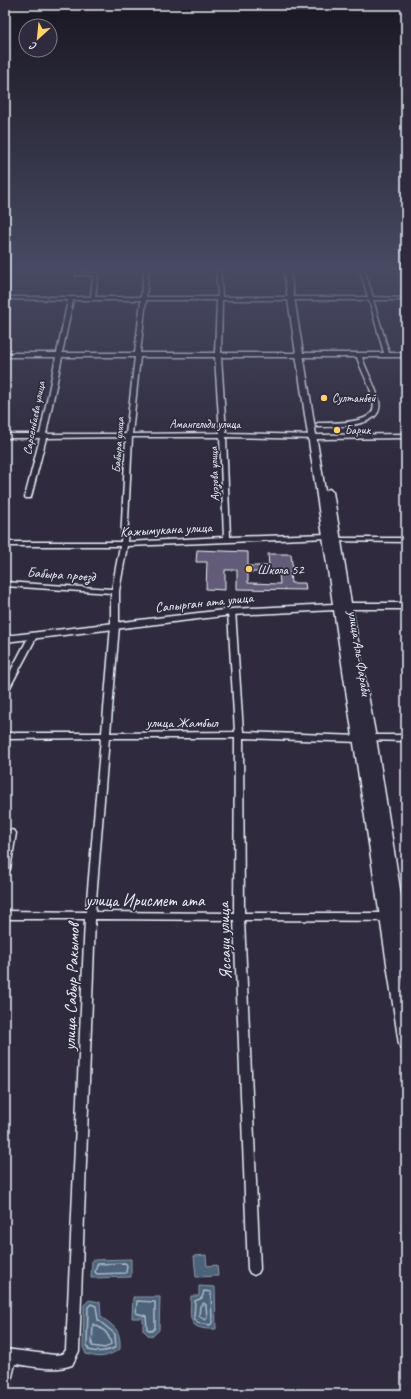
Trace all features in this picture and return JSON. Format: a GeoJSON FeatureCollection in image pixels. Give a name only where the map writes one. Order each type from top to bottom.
{"type":"FeatureCollection","features":[{"type":"Feature","properties":{"kind":"main road","name":"улица Аль-Фараби"},"geometry":{"type":"LineString","coordinates":[[299,331],[331,539],[406,972]]}},
{"type":"Feature","properties":{"kind":"main road","name":"улица Аль-Фараби"},"geometry":{"type":"LineString","coordinates":[[303,356],[318,426],[316,436]]}},
{"type":"Feature","properties":{"kind":"main road","name":"Сапырган ата улица"},"geometry":{"type":"LineString","coordinates":[[5,639],[230,607],[406,600]]}},
{"type":"Feature","properties":{"kind":"main road","name":"Сапырган ата улица"},"geometry":{"type":"LineString","coordinates":[[5,632],[342,602],[406,606]]}},
{"type":"Feature","properties":{"kind":"main road","name":"улица Аль-Фараби"},"geometry":{"type":"LineString","coordinates":[[397,917],[406,1044]]}},
{"type":"Feature","properties":{"kind":"street","name":"Сарсенбаева улица"},"geometry":{"type":"LineString","coordinates":[[28,497],[43,436],[63,331]]}},
{"type":"Feature","properties":{"kind":"street","name":"Бабыра улица"},"geometry":{"type":"LineString","coordinates":[[115,623],[115,591],[124,544],[129,436],[140,331]]}},
{"type":"Feature","properties":{"kind":"street","name":"Ауэзова улица"},"geometry":{"type":"LineString","coordinates":[[219,331],[218,355],[227,539]]}},
{"type":"Feature","properties":{"kind":"street"},"geometry":{"type":"LineString","coordinates":[[381,331],[387,355]]}},
{"type":"Feature","properties":{"kind":"street"},"geometry":{"type":"LineString","coordinates":[[5,355],[406,355]]}},
{"type":"Feature","properties":{"kind":"street"},"geometry":{"type":"LineString","coordinates":[[318,426],[354,423],[364,420],[376,411],[372,387],[363,370],[359,355]]}},
{"type":"Feature","properties":{"kind":"street","name":"Амангельди улица"},"geometry":{"type":"LineString","coordinates":[[5,436],[223,434],[406,436]]}},
{"type":"Feature","properties":{"kind":"street","name":"Кажымукана улица"},"geometry":{"type":"LineString","coordinates":[[5,544],[124,544],[227,539],[406,540]]}},
{"type":"Feature","properties":{"kind":"street","name":"Бабыра проезд"},"geometry":{"type":"LineString","coordinates":[[5,584],[115,591]]}},
{"type":"Feature","properties":{"kind":"street","name":"Яссауи улица"},"geometry":{"type":"LineString","coordinates":[[232,612],[239,735],[239,915],[254,1269]]}},
{"type":"Feature","properties":{"kind":"street","name":"улица Сабыр Ракымов"},"geometry":{"type":"LineString","coordinates":[[8,1356],[56,1362],[67,1360],[72,1350],[90,916],[115,623]]}},
{"type":"Feature","properties":{"kind":"street"},"geometry":{"type":"LineString","coordinates":[[5,689],[33,636]]}},
{"type":"Feature","properties":{"kind":"street","name":"улица Жамбыл"},"geometry":{"type":"LineString","coordinates":[[5,736],[239,735],[365,739],[406,738]]}},
{"type":"Feature","properties":{"kind":"street"},"geometry":{"type":"LineString","coordinates":[[5,869],[10,833]]}},
{"type":"Feature","properties":{"kind":"street","name":"улица Ирисмет ата"},"geometry":{"type":"LineString","coordinates":[[5,915],[397,917]]}},
{"type":"Feature","properties":{"kind":"street"},"geometry":{"type":"LineString","coordinates":[[5,1380],[8,1356]]}},
{"type":"Feature","properties":{"kind":"water"},"geometry":{"type":"Polygon","coordinates":[[[206,1255],[207,1266],[217,1265],[218,1276],[196,1277],[194,1256],[206,1255]]]}},
{"type":"Feature","properties":{"kind":"water"},"geometry":{"type":"Polygon","coordinates":[[[131,1259],[131,1277],[91,1278],[92,1260],[131,1259]]]}},
{"type":"Feature","properties":{"kind":"water"},"geometry":{"type":"Polygon","coordinates":[[[199,1286],[215,1287],[216,1329],[200,1328],[192,1322],[190,1311],[191,1296],[199,1296],[199,1286]]]}},
{"type":"Feature","properties":{"kind":"water"},"geometry":{"type":"Polygon","coordinates":[[[133,1297],[160,1297],[159,1330],[153,1336],[148,1335],[143,1330],[143,1318],[132,1318],[133,1297]]]}},
{"type":"Feature","properties":{"kind":"water"},"geometry":{"type":"Polygon","coordinates":[[[89,1300],[100,1302],[101,1317],[114,1327],[120,1338],[120,1349],[111,1354],[100,1357],[86,1354],[83,1347],[84,1305],[89,1300]]]}},
{"type":"Feature","properties":{"kind":"building","name":"Школа 52"},"geometry":{"type":"Polygon","coordinates":[[[197,550],[248,552],[248,566],[269,566],[268,554],[291,554],[293,572],[290,572],[291,583],[305,583],[306,590],[237,589],[237,570],[225,570],[225,590],[206,589],[207,562],[196,562],[197,550]],[[248,572],[248,583],[280,584],[279,572],[248,572]]]}},
{"type":"Feature","properties":{"kind":"place","name":"Султанбей"},"geometry":{"type":"Point","coordinates":[324,398]}},
{"type":"Feature","properties":{"kind":"place","name":"Барик"},"geometry":{"type":"Point","coordinates":[337,430]}},
{"type":"Feature","properties":{"kind":"place","name":"Школа 52"},"geometry":{"type":"Point","coordinates":[249,569]}}]}
